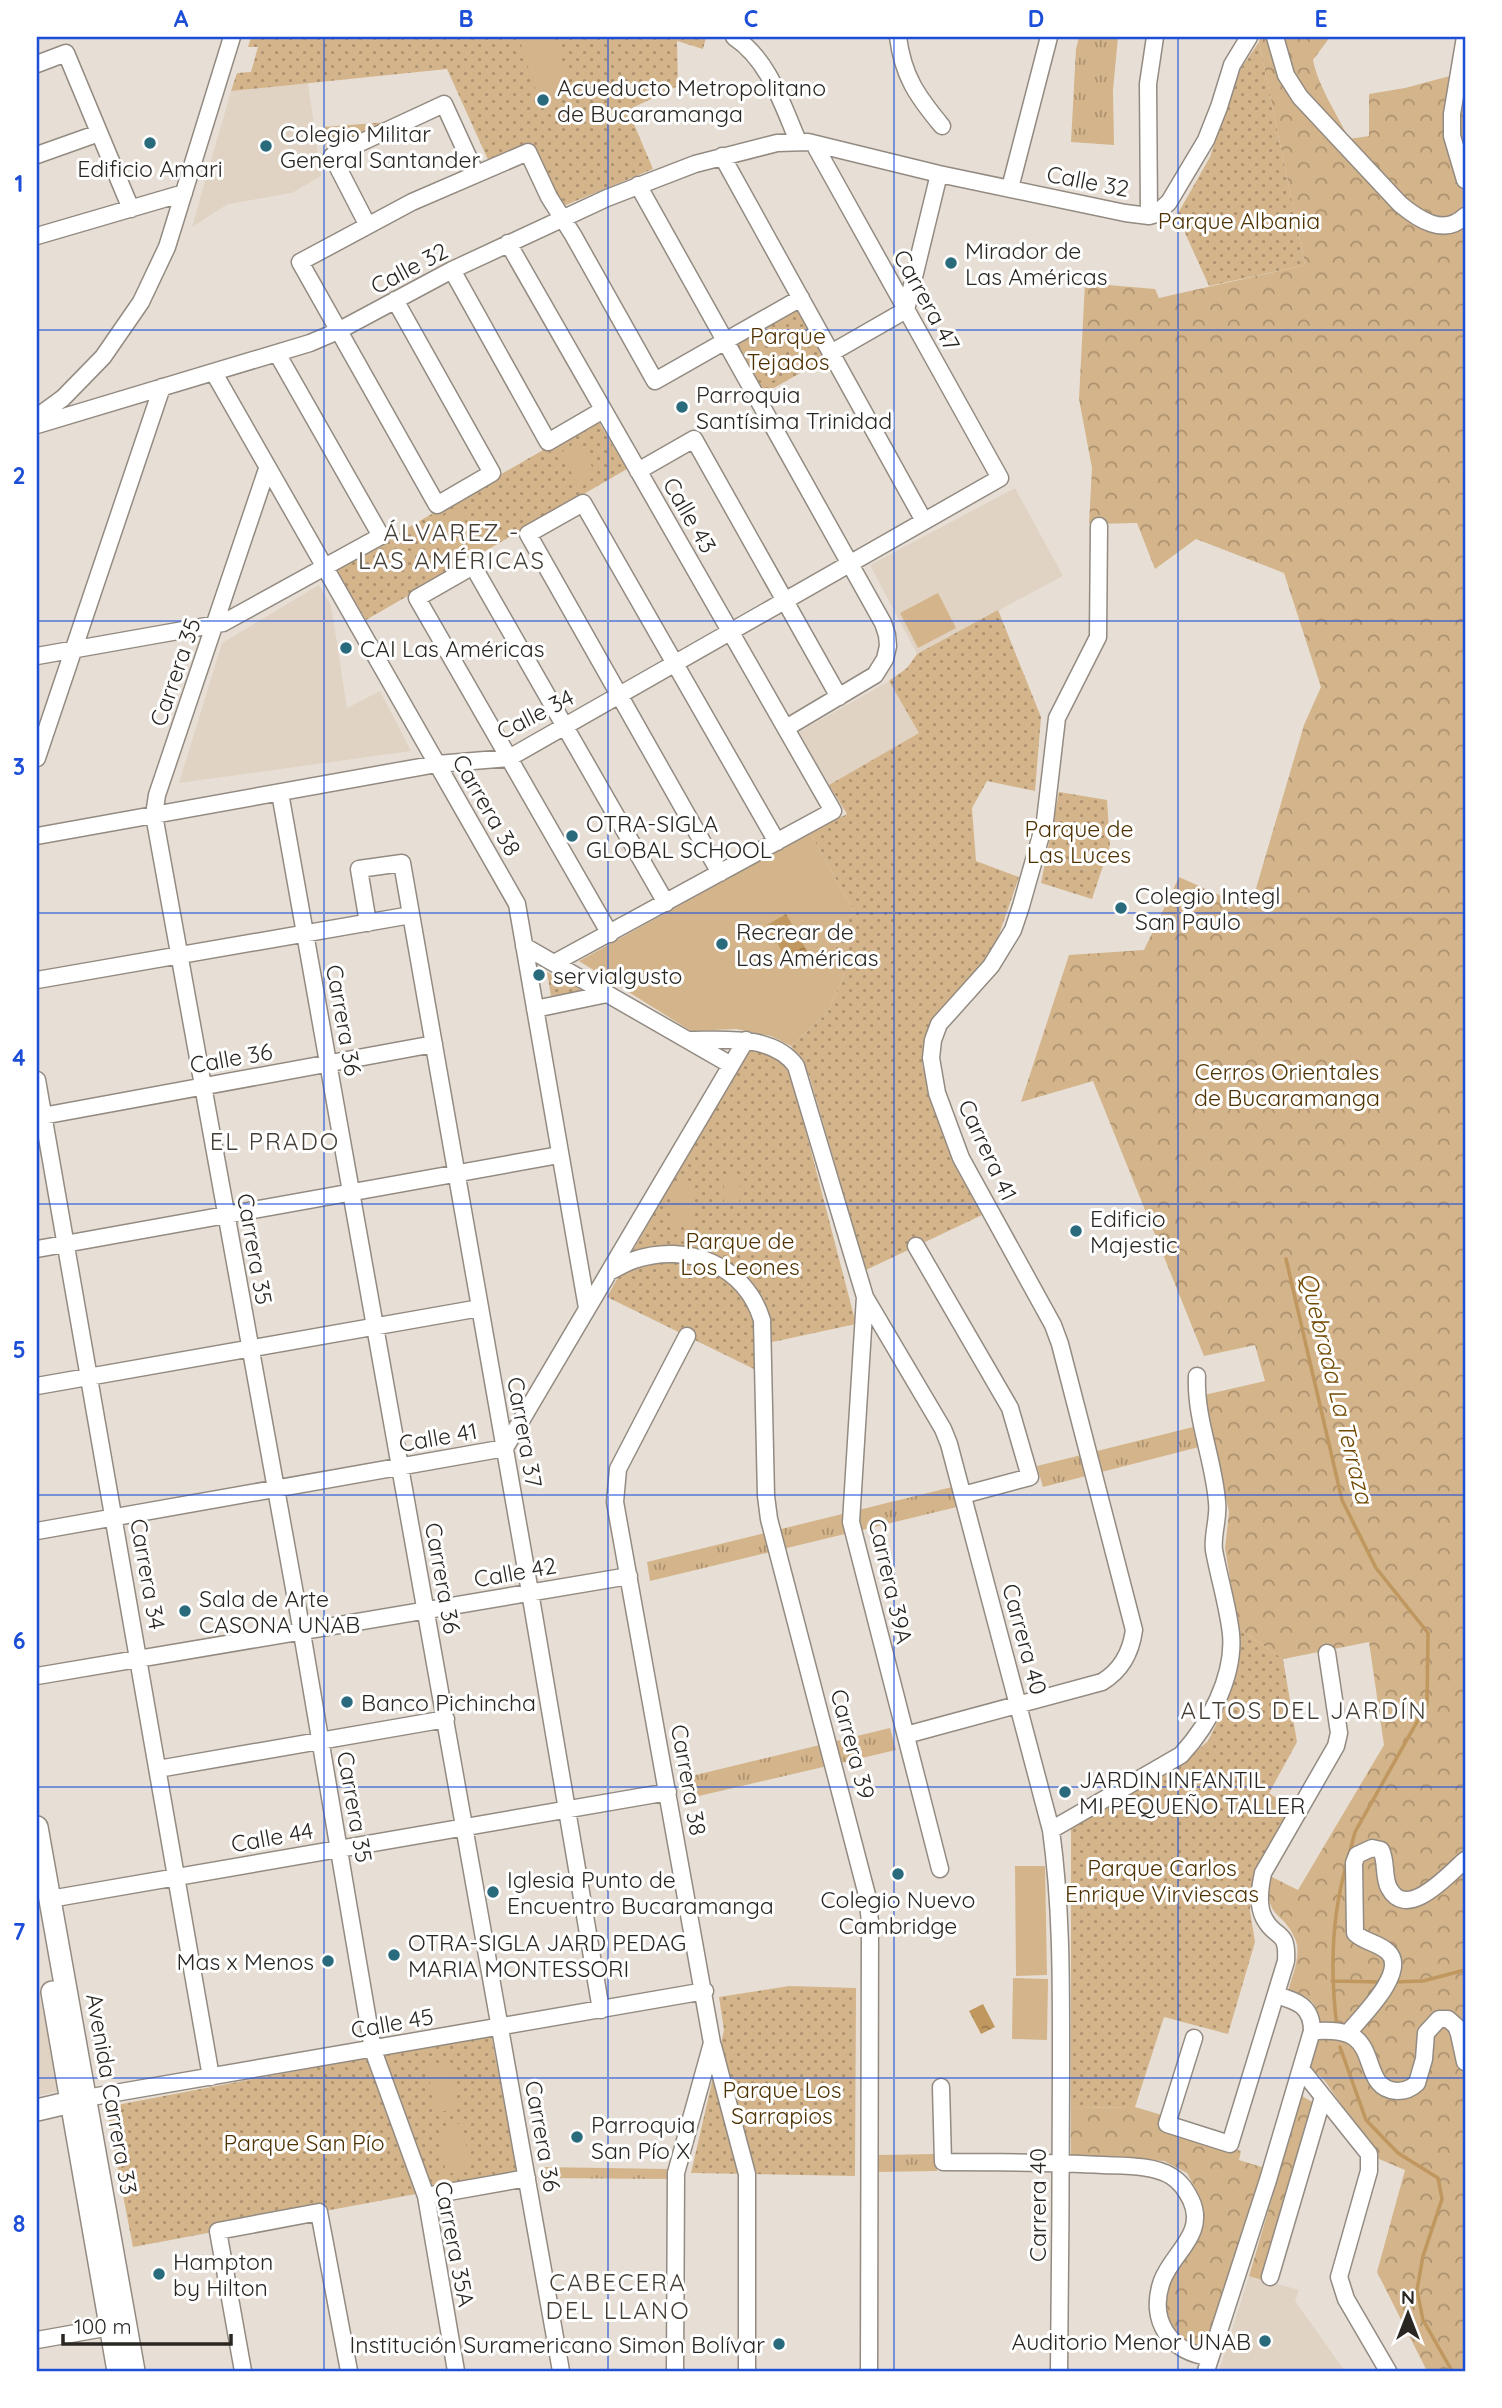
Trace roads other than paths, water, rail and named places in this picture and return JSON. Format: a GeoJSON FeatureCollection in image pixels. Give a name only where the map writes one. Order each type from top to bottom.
{"type":"FeatureCollection","features":[{"type":"Feature","properties":{"kind":"main road","name":"Avenida Carrera 33"},"geometry":{"type":"LineString","coordinates":[[37,1826],[43,1901],[78,2100],[134,2371]]}},
{"type":"Feature","properties":{"kind":"main road","name":"Avenida Carrera 33"},"geometry":{"type":"LineString","coordinates":[[78,2100],[118,2371]]}},
{"type":"Feature","properties":{"kind":"main road"},"geometry":{"type":"LineString","coordinates":[[37,2110],[78,2100]]}},
{"type":"Feature","properties":{"kind":"street"},"geometry":{"type":"LineString","coordinates":[[37,417],[63,398],[87,374],[118,338],[141,302],[167,247],[232,37]]}},
{"type":"Feature","properties":{"kind":"street","name":"Carrera 47"},"geometry":{"type":"LineString","coordinates":[[734,37],[749,49],[765,69],[906,310],[1000,478]]}},
{"type":"Feature","properties":{"kind":"street"},"geometry":{"type":"LineString","coordinates":[[898,37],[904,70],[909,81],[942,126]]}},
{"type":"Feature","properties":{"kind":"street"},"geometry":{"type":"LineString","coordinates":[[1010,188],[1049,37]]}},
{"type":"Feature","properties":{"kind":"street"},"geometry":{"type":"LineString","coordinates":[[1149,216],[1147,97],[1155,37]]}},
{"type":"Feature","properties":{"kind":"street","name":"Calle 32"},"geometry":{"type":"LineString","coordinates":[[37,425],[278,355],[338,331],[452,270],[562,217],[638,185],[722,156],[806,142],[939,174],[1149,216],[1156,214],[1169,202],[1193,165],[1213,123],[1231,65],[1249,37]]}},
{"type":"Feature","properties":{"kind":"street"},"geometry":{"type":"LineString","coordinates":[[1275,37],[1286,75],[1300,97],[1400,205],[1429,224],[1446,225],[1465,216]]}},
{"type":"Feature","properties":{"kind":"street"},"geometry":{"type":"LineString","coordinates":[[1465,37],[1452,114],[1452,136],[1465,180]]}},
{"type":"Feature","properties":{"kind":"street"},"geometry":{"type":"LineString","coordinates":[[37,64],[66,53],[131,209]]}},
{"type":"Feature","properties":{"kind":"street"},"geometry":{"type":"LineString","coordinates":[[367,224],[332,156],[444,104],[476,174]]}},
{"type":"Feature","properties":{"kind":"street"},"geometry":{"type":"LineString","coordinates":[[37,155],[99,133]]}},
{"type":"Feature","properties":{"kind":"street"},"geometry":{"type":"LineString","coordinates":[[395,300],[492,473],[437,505],[300,261],[367,224],[528,152],[549,197],[655,381],[801,298]]}},
{"type":"Feature","properties":{"kind":"street"},"geometry":{"type":"LineString","coordinates":[[722,156],[924,521]]}},
{"type":"Feature","properties":{"kind":"street"},"geometry":{"type":"LineString","coordinates":[[831,353],[906,310],[939,174]]}},
{"type":"Feature","properties":{"kind":"street"},"geometry":{"type":"LineString","coordinates":[[638,185],[883,623],[887,635],[885,659],[875,675],[786,728]]}},
{"type":"Feature","properties":{"kind":"street"},"geometry":{"type":"LineString","coordinates":[[37,236],[184,193]]}},
{"type":"Feature","properties":{"kind":"street","name":"Calle 43"},"geometry":{"type":"LineString","coordinates":[[508,243],[833,811],[777,842]]}},
{"type":"Feature","properties":{"kind":"street"},"geometry":{"type":"LineString","coordinates":[[452,270],[548,442],[603,410]]}},
{"type":"Feature","properties":{"kind":"street"},"geometry":{"type":"LineString","coordinates":[[37,656],[215,624],[233,618],[382,536],[278,355]]}},
{"type":"Feature","properties":{"kind":"street","name":"Carrera 38"},"geometry":{"type":"LineString","coordinates":[[214,373],[517,904],[587,1308]]}},
{"type":"Feature","properties":{"kind":"street"},"geometry":{"type":"LineString","coordinates":[[37,758],[162,387]]}},
{"type":"Feature","properties":{"kind":"street"},"geometry":{"type":"LineString","coordinates":[[638,471],[694,439],[839,697]]}},
{"type":"Feature","properties":{"kind":"street","name":"Carrera 35"},"geometry":{"type":"LineString","coordinates":[[267,470],[158,795],[154,815],[276,1489],[373,2050]]}},
{"type":"Feature","properties":{"kind":"street","name":"Calle 34"},"geometry":{"type":"LineString","coordinates":[[37,836],[438,764],[509,758],[1000,478]]}},
{"type":"Feature","properties":{"kind":"street"},"geometry":{"type":"LineString","coordinates":[[554,963],[666,903],[777,842],[583,503],[528,534],[720,873]]}},
{"type":"Feature","properties":{"kind":"street","name":"Carrera 41"},"geometry":{"type":"LineString","coordinates":[[1018,1705],[1102,1682],[1110,1677],[1128,1656],[1134,1630],[1060,1344],[1053,1325],[961,1157],[937,1093],[932,1058],[933,1041],[939,1024],[991,966],[1013,930],[1045,821],[1057,718],[1098,637],[1099,526]]}},
{"type":"Feature","properties":{"kind":"street"},"geometry":{"type":"LineString","coordinates":[[610,933],[417,597],[473,566],[666,903]]}},
{"type":"Feature","properties":{"kind":"street","name":"Carrera 36"},"geometry":{"type":"LineString","coordinates":[[280,793],[561,2371]]}},
{"type":"Feature","properties":{"kind":"street","name":"Carrera 37"},"geometry":{"type":"LineString","coordinates":[[368,922],[359,869],[402,863],[601,2010]]}},
{"type":"Feature","properties":{"kind":"street"},"geometry":{"type":"LineString","coordinates":[[37,980],[411,915]]}},
{"type":"Feature","properties":{"kind":"street","name":"Carrera 40"},"geometry":{"type":"LineString","coordinates":[[524,946],[731,1065]]}},
{"type":"Feature","properties":{"kind":"street"},"geometry":{"type":"LineString","coordinates":[[535,1009],[607,994]]}},
{"type":"Feature","properties":{"kind":"street","name":"Carrera 40"},"geometry":{"type":"LineString","coordinates":[[689,1040],[746,1040],[785,1054],[796,1066],[865,1297],[943,1429],[963,1495],[1051,1830],[1060,1918],[1059,2371]]}},
{"type":"Feature","properties":{"kind":"street","name":"Calle 41"},"geometry":{"type":"LineString","coordinates":[[37,1531],[505,1448],[746,1040]]}},
{"type":"Feature","properties":{"kind":"street","name":"Calle 36"},"geometry":{"type":"LineString","coordinates":[[40,1116],[433,1044]]}},
{"type":"Feature","properties":{"kind":"street","name":"Carrera 34"},"geometry":{"type":"LineString","coordinates":[[37,1080],[40,1116],[66,1243],[211,2077]]}},
{"type":"Feature","properties":{"kind":"street"},"geometry":{"type":"LineString","coordinates":[[37,1249],[559,1155]]}},
{"type":"Feature","properties":{"kind":"street"},"geometry":{"type":"LineString","coordinates":[[916,1246],[1010,1408],[1030,1477],[963,1495]]}},
{"type":"Feature","properties":{"kind":"street","name":"Carrera 39"},"geometry":{"type":"LineString","coordinates":[[609,1272],[634,1260],[652,1256],[676,1254],[701,1257],[724,1268],[743,1283],[757,1303],[762,1320],[766,1496],[769,1519],[867,1895],[870,1922],[869,2371]]}},
{"type":"Feature","properties":{"kind":"street","name":"Carrera 39A"},"geometry":{"type":"LineString","coordinates":[[865,1297],[851,1522],[940,1869]]}},
{"type":"Feature","properties":{"kind":"street"},"geometry":{"type":"LineString","coordinates":[[37,1386],[480,1308]]}},
{"type":"Feature","properties":{"kind":"street","name":"Carrera 38"},"geometry":{"type":"LineString","coordinates":[[675,2371],[676,2173],[712,2043],[705,1991],[615,1502],[618,1469],[687,1336]]}},
{"type":"Feature","properties":{"kind":"street"},"geometry":{"type":"LineString","coordinates":[[1051,1830],[1181,1755],[1205,1723],[1228,1669],[1231,1642],[1214,1546],[1218,1503],[1198,1406],[1197,1376]]}},
{"type":"Feature","properties":{"kind":"street","name":"Calle 42"},"geometry":{"type":"LineString","coordinates":[[37,1676],[629,1576]]}},
{"type":"Feature","properties":{"kind":"street"},"geometry":{"type":"LineString","coordinates":[[1194,2038],[1167,2124],[1230,2144],[1286,1961],[1286,1941],[1264,1918],[1260,1887],[1263,1873],[1336,1746],[1339,1733],[1327,1653]]}},
{"type":"Feature","properties":{"kind":"street"},"geometry":{"type":"LineString","coordinates":[[906,1735],[1018,1705]]}},
{"type":"Feature","properties":{"kind":"street"},"geometry":{"type":"LineString","coordinates":[[158,1769],[446,1719]]}},
{"type":"Feature","properties":{"kind":"street","name":"Calle 44"},"geometry":{"type":"LineString","coordinates":[[43,1901],[668,1792]]}},
{"type":"Feature","properties":{"kind":"street"},"geometry":{"type":"LineString","coordinates":[[1347,2034],[1388,1982],[1391,1955],[1355,1933],[1354,1863],[1357,1855],[1372,1848],[1381,1850],[1389,1889],[1405,1901],[1419,1898],[1465,1860]]}},
{"type":"Feature","properties":{"kind":"street","name":"Calle 45"},"geometry":{"type":"LineString","coordinates":[[78,2100],[705,1991]]}},
{"type":"Feature","properties":{"kind":"street"},"geometry":{"type":"LineString","coordinates":[[941,2087],[943,2162],[1061,2162],[1119,2166],[1162,2172],[1186,2189],[1194,2206],[1195,2223],[1192,2234],[1162,2281],[1158,2307],[1164,2330],[1172,2341],[1208,2364],[1268,2180],[1312,2031],[1309,2012],[1303,2004],[1276,1995]]}},
{"type":"Feature","properties":{"kind":"street"},"geometry":{"type":"LineString","coordinates":[[1312,2031],[1347,2034],[1361,2044],[1376,2080],[1389,2090],[1405,2090],[1417,2083],[1424,2059],[1426,2033],[1439,2019],[1448,2019],[1456,2026],[1465,2062]]}},
{"type":"Feature","properties":{"kind":"street"},"geometry":{"type":"LineString","coordinates":[[712,2043],[747,2174],[747,2371]]}},
{"type":"Feature","properties":{"kind":"street","name":"Carrera 35A"},"geometry":{"type":"LineString","coordinates":[[373,2050],[426,2196],[456,2371]]}},
{"type":"Feature","properties":{"kind":"street"},"geometry":{"type":"LineString","coordinates":[[1301,2069],[1363,2147],[1370,2162],[1339,2277],[1346,2299],[1388,2371]]}},
{"type":"Feature","properties":{"kind":"street"},"geometry":{"type":"LineString","coordinates":[[1270,2277],[1322,2097]]}},
{"type":"Feature","properties":{"kind":"street"},"geometry":{"type":"LineString","coordinates":[[426,2196],[527,2178]]}},
{"type":"Feature","properties":{"kind":"street"},"geometry":{"type":"LineString","coordinates":[[243,2371],[218,2231],[319,2212],[349,2371]]}},
{"type":"Feature","properties":{"kind":"street"},"geometry":{"type":"LineString","coordinates":[[37,2340],[110,2327]]}},
{"type":"Feature","properties":{"kind":"water"},"geometry":{"type":"Polygon","coordinates":[[[786,914],[807,951],[788,962],[767,925],[786,914]]]}},
{"type":"Feature","properties":{"kind":"water"},"geometry":{"type":"Polygon","coordinates":[[[983,2004],[995,2027],[981,2034],[969,2011],[983,2004]]]}},
{"type":"Feature","properties":{"kind":"waterway","name":"Quebrada La Terraza"},"geometry":{"type":"LineString","coordinates":[[1286,1259],[1342,1500],[1376,1568],[1428,1633],[1427,1704],[1355,1832],[1349,1855]]}},
{"type":"Feature","properties":{"kind":"waterway","name":"Quebrada La Terraza"},"geometry":{"type":"LineString","coordinates":[[1337,2027],[1333,1945],[1347,1863]]}},
{"type":"Feature","properties":{"kind":"waterway"},"geometry":{"type":"LineString","coordinates":[[1392,1982],[1423,1981],[1465,1970]]}},
{"type":"Feature","properties":{"kind":"waterway"},"geometry":{"type":"LineString","coordinates":[[1332,1981],[1381,1982]]}},
{"type":"Feature","properties":{"kind":"waterway","name":"Quebrada La Terraza"},"geometry":{"type":"LineString","coordinates":[[1340,2047],[1366,2120],[1398,2153],[1438,2178],[1442,2199],[1423,2256],[1417,2290],[1423,2320],[1452,2371]]}},
{"type":"Feature","properties":{"kind":"place","name":"Acueducto Metropolitano de Bucaramanga"},"geometry":{"type":"Point","coordinates":[543,100]}},
{"type":"Feature","properties":{"kind":"place","name":"Edificio Amari"},"geometry":{"type":"Point","coordinates":[150,143]}},
{"type":"Feature","properties":{"kind":"place","name":"Colegio Militar General Santander"},"geometry":{"type":"Point","coordinates":[266,146]}},
{"type":"Feature","properties":{"kind":"place","name":"Mirador de Las Américas"},"geometry":{"type":"Point","coordinates":[951,263]}},
{"type":"Feature","properties":{"kind":"place","name":"Parroquia Santísima Trinidad"},"geometry":{"type":"Point","coordinates":[682,407]}},
{"type":"Feature","properties":{"kind":"place","name":"CAI Las Américas"},"geometry":{"type":"Point","coordinates":[346,648]}},
{"type":"Feature","properties":{"kind":"place","name":"OTRA-SIGLA GLOBAL SCHOOL"},"geometry":{"type":"Point","coordinates":[572,836]}},
{"type":"Feature","properties":{"kind":"place","name":"Colegio Integl San Paulo"},"geometry":{"type":"Point","coordinates":[1121,908]}},
{"type":"Feature","properties":{"kind":"place","name":"Recrear de Las Américas"},"geometry":{"type":"Point","coordinates":[722,944]}},
{"type":"Feature","properties":{"kind":"place","name":"servialgusto"},"geometry":{"type":"Point","coordinates":[539,975]}},
{"type":"Feature","properties":{"kind":"place","name":"Edificio Majestic"},"geometry":{"type":"Point","coordinates":[1076,1231]}},
{"type":"Feature","properties":{"kind":"place","name":"Sala de Arte CASONA UNAB"},"geometry":{"type":"Point","coordinates":[185,1611]}},
{"type":"Feature","properties":{"kind":"place","name":"Banco Pichincha"},"geometry":{"type":"Point","coordinates":[347,1702]}},
{"type":"Feature","properties":{"kind":"place","name":"JARDIN INFANTIL MI PEQUEÑO TALLER"},"geometry":{"type":"Point","coordinates":[1065,1792]}},
{"type":"Feature","properties":{"kind":"place","name":"Colegio Nuevo Cambridge"},"geometry":{"type":"Point","coordinates":[898,1874]}},
{"type":"Feature","properties":{"kind":"place","name":"Iglesia Punto de Encuentro Bucaramanga"},"geometry":{"type":"Point","coordinates":[493,1892]}},
{"type":"Feature","properties":{"kind":"place","name":"OTRA-SIGLA JARD PEDAG MARIA MONTESSORI"},"geometry":{"type":"Point","coordinates":[394,1955]}},
{"type":"Feature","properties":{"kind":"place","name":"Mas x Menos"},"geometry":{"type":"Point","coordinates":[328,1961]}},
{"type":"Feature","properties":{"kind":"place","name":"Parroquia San Pío X"},"geometry":{"type":"Point","coordinates":[577,2137]}},
{"type":"Feature","properties":{"kind":"place","name":"Hampton by Hilton"},"geometry":{"type":"Point","coordinates":[159,2274]}},
{"type":"Feature","properties":{"kind":"place","name":"Auditorio Menor UNAB"},"geometry":{"type":"Point","coordinates":[1265,2341]}},
{"type":"Feature","properties":{"kind":"place","name":"Institución Suramericano Simon Bolívar"},"geometry":{"type":"Point","coordinates":[779,2344]}},
{"type":"Feature","properties":{"kind":"district","name":"ÁLVAREZ - LAS AMÉRICAS"},"geometry":{"type":"Point","coordinates":[452,546]}},
{"type":"Feature","properties":{"kind":"district","name":"EL PRADO"},"geometry":{"type":"Point","coordinates":[275,1141]}},
{"type":"Feature","properties":{"kind":"district","name":"ALTOS DEL JARDÍN"},"geometry":{"type":"Point","coordinates":[1304,1710]}},
{"type":"Feature","properties":{"kind":"district","name":"CABECERA DEL LLANO"},"geometry":{"type":"Point","coordinates":[618,2296]}},
{"type":"Feature","properties":{"kind":"park label","name":"Parque Albania"},"geometry":{"type":"Point","coordinates":[1239,220]}},
{"type":"Feature","properties":{"kind":"park label","name":"Parque Tejados"},"geometry":{"type":"Point","coordinates":[788,348]}},
{"type":"Feature","properties":{"kind":"park label","name":"Parque de Las Luces"},"geometry":{"type":"Point","coordinates":[1079,841]}},
{"type":"Feature","properties":{"kind":"park label","name":"Cerros Orientales de Bucaramanga"},"geometry":{"type":"Point","coordinates":[1287,1084]}},
{"type":"Feature","properties":{"kind":"park label","name":"Parque de Los Leones"},"geometry":{"type":"Point","coordinates":[740,1253]}},
{"type":"Feature","properties":{"kind":"park label","name":"Parque Carlos Enrique Virviescas"},"geometry":{"type":"Point","coordinates":[1162,1880]}},
{"type":"Feature","properties":{"kind":"park label","name":"Parque Los Sarrapios"},"geometry":{"type":"Point","coordinates":[782,2102]}},
{"type":"Feature","properties":{"kind":"park label","name":"Parque San Pío"},"geometry":{"type":"Point","coordinates":[304,2142]}}]}
